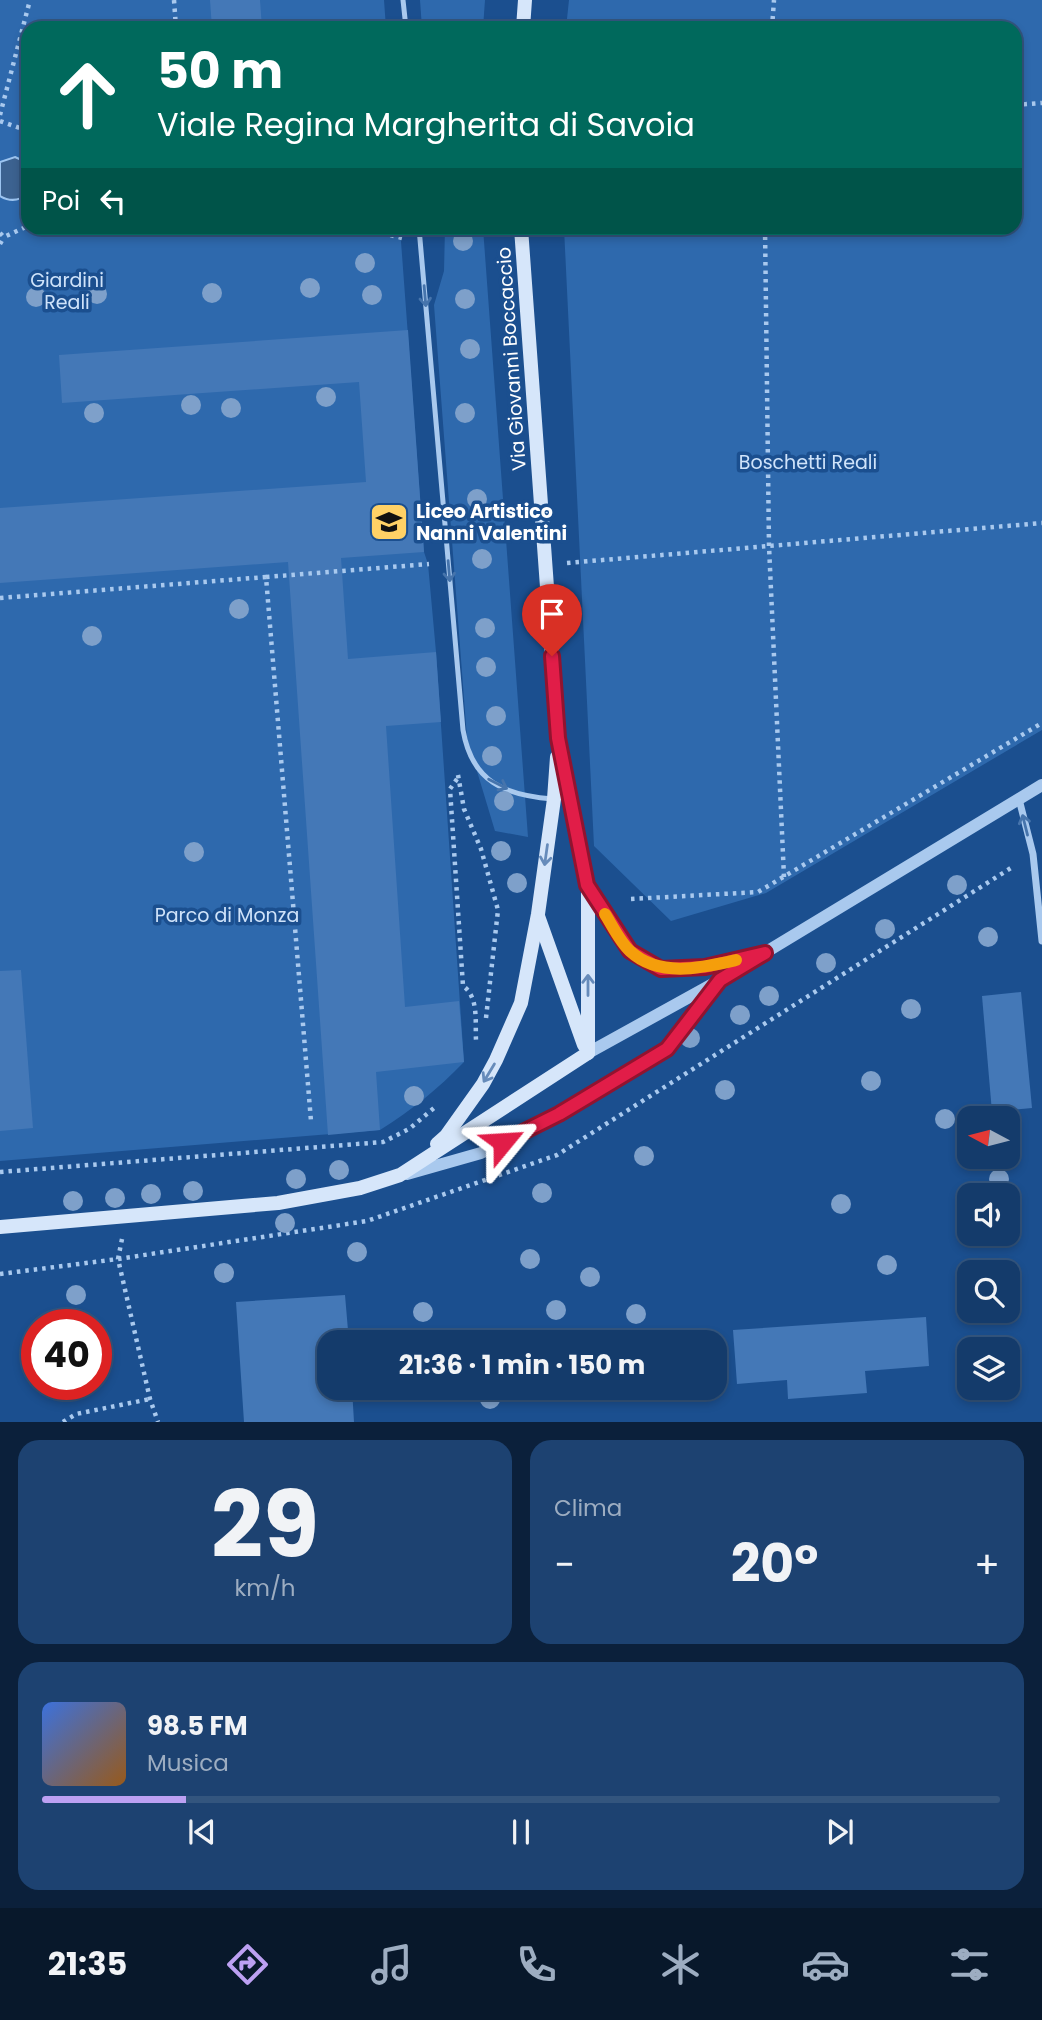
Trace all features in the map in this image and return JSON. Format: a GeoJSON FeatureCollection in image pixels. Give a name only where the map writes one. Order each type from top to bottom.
{"type":"FeatureCollection","features":[{"type":"Feature","properties":{"kind":"main road"},"geometry":{"type":"LineString","coordinates":[[524,21],[525,0]]}},
{"type":"Feature","properties":{"kind":"main road","name":"Via Giovanni Boccaccio"},"geometry":{"type":"LineString","coordinates":[[522,235],[558,738],[587,885],[588,1054]]}},
{"type":"Feature","properties":{"kind":"main road","name":"Via Giovanni Boccaccio"},"geometry":{"type":"LineString","coordinates":[[400,1175],[446,1136],[468,1108],[496,1060],[521,1003],[538,914],[554,799],[558,738]]}},
{"type":"Feature","properties":{"kind":"main road"},"geometry":{"type":"LineString","coordinates":[[0,1227],[278,1203],[360,1188],[400,1175],[588,1054],[538,914]]}},
{"type":"Feature","properties":{"kind":"street"},"geometry":{"type":"LineString","coordinates":[[588,1054],[720,980],[1042,785]]}},
{"type":"Feature","properties":{"kind":"street"},"geometry":{"type":"LineString","coordinates":[[1018,799],[1033,854],[1042,941]]}},
{"type":"Feature","properties":{"kind":"street","name":"Via Giovanni Boccaccio"},"geometry":{"type":"LineString","coordinates":[[587,885],[630,951],[661,969],[705,967],[765,953]]}},
{"type":"Feature","properties":{"kind":"street"},"geometry":{"type":"LineString","coordinates":[[400,1175],[481,1153],[559,1114],[667,1049],[720,980]]}},
{"type":"Feature","properties":{"kind":"lane"},"geometry":{"type":"LineString","coordinates":[[404,0],[406,21]]}},
{"type":"Feature","properties":{"kind":"lane"},"geometry":{"type":"LineString","coordinates":[[420,235],[467,752],[482,774],[494,785],[533,798],[554,799]]}},
{"type":"Feature","properties":{"kind":"path"},"geometry":{"type":"LineString","coordinates":[[25,21],[30,0]]}},
{"type":"Feature","properties":{"kind":"path"},"geometry":{"type":"LineString","coordinates":[[174,0],[176,21]]}},
{"type":"Feature","properties":{"kind":"path"},"geometry":{"type":"LineString","coordinates":[[772,21],[774,0]]}},
{"type":"Feature","properties":{"kind":"path"},"geometry":{"type":"LineString","coordinates":[[0,115],[21,34]]}},
{"type":"Feature","properties":{"kind":"path"},"geometry":{"type":"LineString","coordinates":[[1022,105],[1042,103]]}},
{"type":"Feature","properties":{"kind":"path"},"geometry":{"type":"LineString","coordinates":[[0,121],[21,128]]}},
{"type":"Feature","properties":{"kind":"path"},"geometry":{"type":"LineString","coordinates":[[0,244],[2,235],[21,228]]}},
{"type":"Feature","properties":{"kind":"path"},"geometry":{"type":"LineString","coordinates":[[765,235],[769,546],[784,877]]}},
{"type":"Feature","properties":{"kind":"path"},"geometry":{"type":"LineString","coordinates":[[546,565],[1042,523]]}},
{"type":"Feature","properties":{"kind":"path"},"geometry":{"type":"LineString","coordinates":[[0,598],[449,563]]}},
{"type":"Feature","properties":{"kind":"path"},"geometry":{"type":"LineString","coordinates":[[266,577],[311,1121]]}},
{"type":"Feature","properties":{"kind":"path"},"geometry":{"type":"LineString","coordinates":[[631,900],[758,892],[1042,723]]}},
{"type":"Feature","properties":{"kind":"path"},"geometry":{"type":"LineString","coordinates":[[467,752],[460,762],[458,778],[464,809],[481,849],[498,910],[485,1026]]}},
{"type":"Feature","properties":{"kind":"path"},"geometry":{"type":"LineString","coordinates":[[458,778],[450,789],[463,986],[474,998],[478,1045],[484,1039]]}},
{"type":"Feature","properties":{"kind":"path"},"geometry":{"type":"LineString","coordinates":[[0,1171],[383,1142],[409,1129],[438,1104]]}},
{"type":"Feature","properties":{"kind":"path"},"geometry":{"type":"LineString","coordinates":[[126,1217],[118,1259],[150,1399],[158,1422]]}},
{"type":"Feature","properties":{"kind":"path"},"geometry":{"type":"LineString","coordinates":[[63,1422],[76,1415],[150,1399]]}},
{"type":"Feature","properties":{"kind":"green space","name":"Parco di Monza"},"geometry":{"type":"Polygon","coordinates":[[[0,0],[384,0],[386,21],[21,21],[21,235],[401,235],[424,552],[428,564],[436,652],[464,1062],[424,1099],[380,1130],[0,1161],[0,0]]]}},
{"type":"Feature","properties":{"kind":"green space"},"geometry":{"type":"Polygon","coordinates":[[[420,0],[485,0],[484,21],[422,21],[420,0]]]}},
{"type":"Feature","properties":{"kind":"green space","name":"Boschetti Reali"},"geometry":{"type":"Polygon","coordinates":[[[569,0],[1042,0],[1042,730],[766,893],[671,921],[594,846],[564,235],[1022,235],[1022,21],[567,21],[569,0]]]}},
{"type":"Feature","properties":{"kind":"green space"},"geometry":{"type":"Polygon","coordinates":[[[445,235],[484,235],[528,837],[495,831],[467,738],[434,305],[444,271],[445,235]]]}},
{"type":"Feature","properties":{"kind":"shaded area"},"geometry":{"type":"Polygon","coordinates":[[[15,157],[21,160],[21,198],[11,200],[0,196],[0,162],[15,157]]]}},
{"type":"Feature","properties":{"kind":"building"},"geometry":{"type":"Polygon","coordinates":[[[210,0],[260,0],[262,21],[212,21],[210,0]]]}},
{"type":"Feature","properties":{"kind":"building"},"geometry":{"type":"Polygon","coordinates":[[[408,330],[424,552],[341,558],[348,659],[436,652],[441,722],[386,726],[405,1007],[459,1001],[464,1062],[376,1072],[380,1130],[328,1135],[288,562],[0,583],[0,508],[366,482],[359,382],[62,403],[59,355],[408,330]]]}},
{"type":"Feature","properties":{"kind":"building"},"geometry":{"type":"Polygon","coordinates":[[[21,970],[33,1128],[0,1131],[0,971],[21,970]]]}},
{"type":"Feature","properties":{"kind":"building"},"geometry":{"type":"Polygon","coordinates":[[[1021,992],[1032,1108],[991,1106],[982,996],[1021,992]]]}},
{"type":"Feature","properties":{"kind":"building"},"geometry":{"type":"Polygon","coordinates":[[[345,1295],[348,1330],[317,1330],[317,1400],[353,1400],[354,1422],[244,1422],[236,1302],[345,1295]]]}},
{"type":"Feature","properties":{"kind":"building"},"geometry":{"type":"Polygon","coordinates":[[[926,1317],[929,1366],[865,1371],[867,1393],[788,1399],[787,1380],[737,1384],[733,1330],[926,1317]]]}},
{"type":"Feature","properties":{"kind":"slow traffic"},"geometry":{"type":"LineString","coordinates":[[605,914],[630,951],[661,969],[705,967],[736,960]]}},
{"type":"Feature","properties":{"kind":"place","name":"Liceo Artistico Nanni Valentini"},"geometry":{"type":"Point","coordinates":[389,522]}},
{"type":"Feature","properties":{"kind":"route"},"geometry":{"type":"LineString","coordinates":[[503,1142],[559,1114],[667,1049],[720,980],[765,953],[705,967],[661,969],[630,951],[587,885],[558,738],[552,656]]}},
{"type":"Feature","properties":{"kind":"park label","name":"Giardini Reali"},"geometry":{"type":"Point","coordinates":[67,291]}}]}
